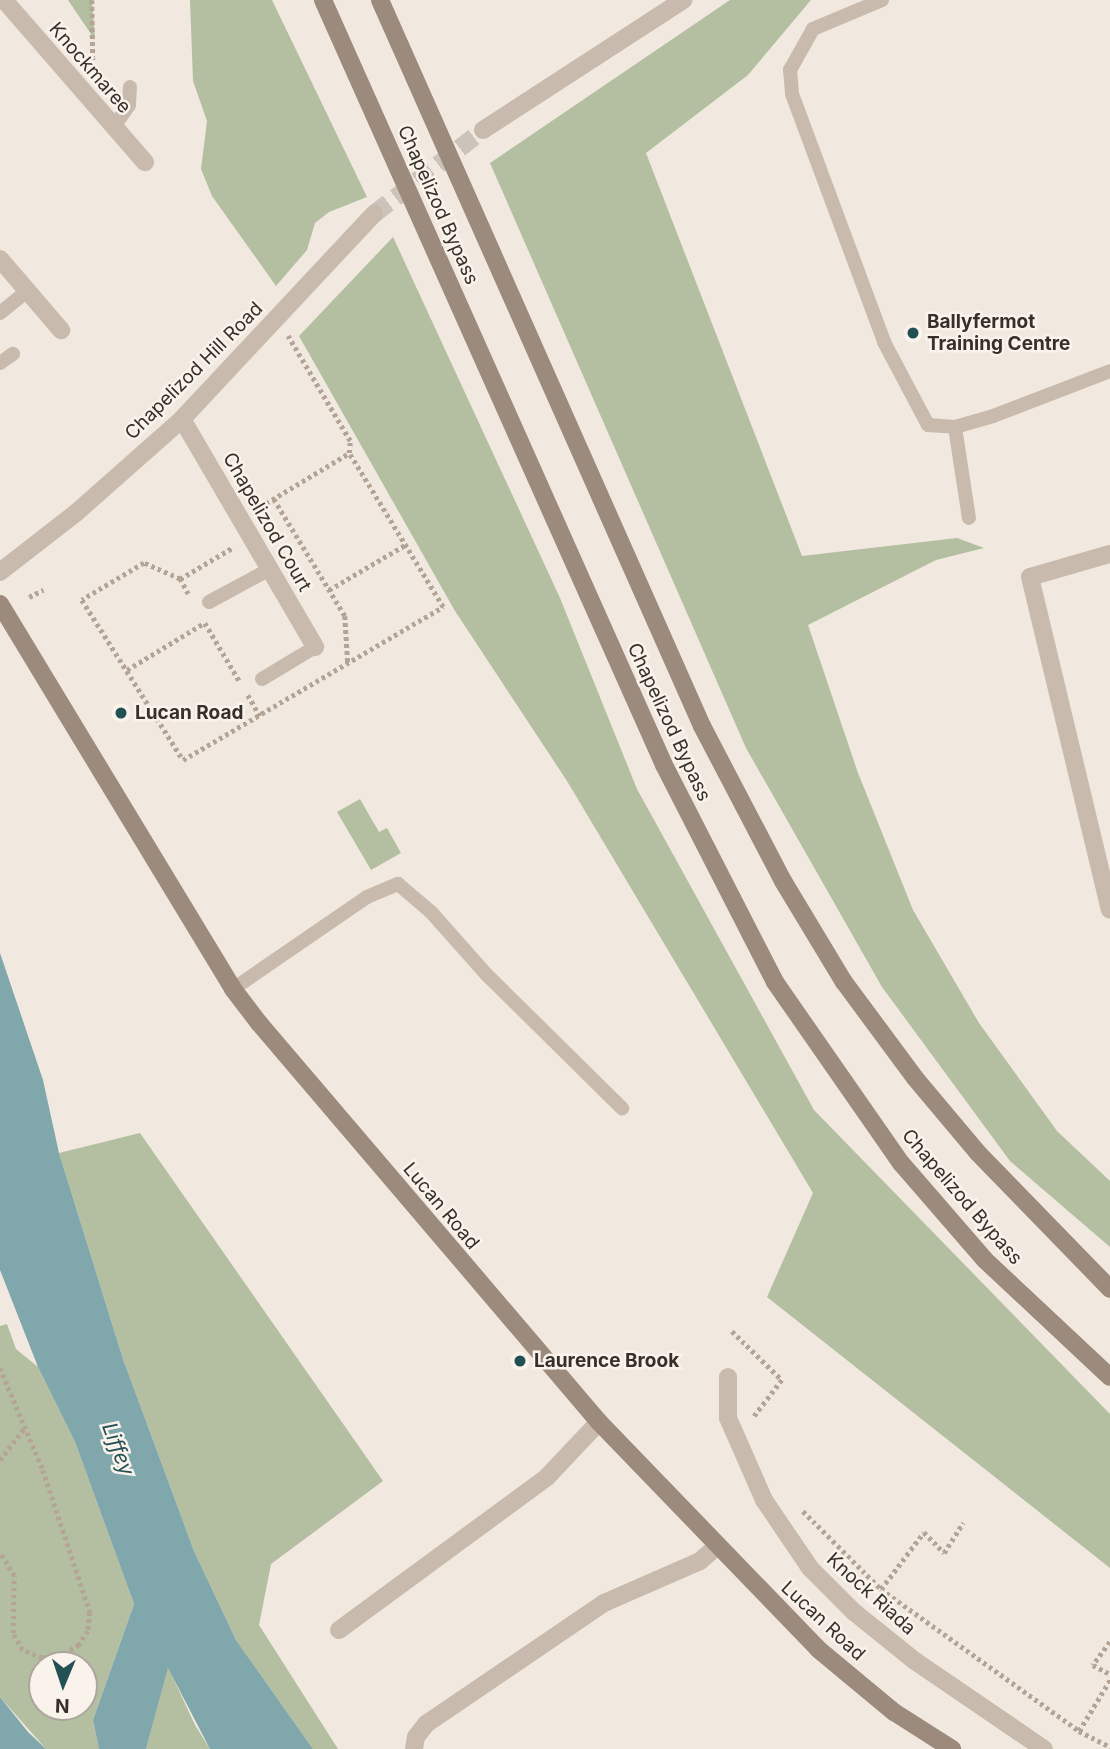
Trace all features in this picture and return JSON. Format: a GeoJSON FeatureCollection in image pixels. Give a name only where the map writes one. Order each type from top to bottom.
{"type":"FeatureCollection","features":[{"type":"Feature","properties":{"kind":"main road","name":"Chapelizod Bypass"},"geometry":{"type":"LineString","coordinates":[[323,0],[664,765],[775,982],[901,1163],[985,1260],[1110,1377]]}},
{"type":"Feature","properties":{"kind":"main road","name":"Chapelizod Bypass"},"geometry":{"type":"LineString","coordinates":[[380,0],[702,726],[783,881],[844,982],[915,1079],[977,1152],[1110,1289]]}},
{"type":"Feature","properties":{"kind":"main road","name":"Lucan Road"},"geometry":{"type":"LineString","coordinates":[[0,604],[233,989],[598,1422],[818,1649],[894,1712],[952,1749]]}},
{"type":"Feature","properties":{"kind":"street","name":"Knockmaree"},"geometry":{"type":"LineString","coordinates":[[4,0],[145,162]]}},
{"type":"Feature","properties":{"kind":"street"},"geometry":{"type":"LineString","coordinates":[[483,130],[683,0]]}},
{"type":"Feature","properties":{"kind":"street","name":"Chapelizod Hill Road"},"geometry":{"type":"LineString","coordinates":[[0,572],[77,512],[182,419],[374,214]]}},
{"type":"Feature","properties":{"kind":"street"},"geometry":{"type":"LineString","coordinates":[[0,260],[61,330]]}},
{"type":"Feature","properties":{"kind":"street","name":"Chapelizod Court"},"geometry":{"type":"LineString","coordinates":[[182,419],[315,647]]}},
{"type":"Feature","properties":{"kind":"street"},"geometry":{"type":"LineString","coordinates":[[1110,554],[1030,577],[1110,910]]}},
{"type":"Feature","properties":{"kind":"street","name":"Knock Riada"},"geometry":{"type":"LineString","coordinates":[[728,1377],[728,1418],[764,1500],[810,1568],[854,1612],[915,1661],[1044,1749]]}},
{"type":"Feature","properties":{"kind":"street"},"geometry":{"type":"LineString","coordinates":[[339,1630],[547,1478],[598,1422]]}},
{"type":"Feature","properties":{"kind":"street"},"geometry":{"type":"LineString","coordinates":[[414,1749],[416,1737],[426,1724],[604,1603],[700,1561],[717,1546]]}},
{"type":"Feature","properties":{"kind":"lane"},"geometry":{"type":"LineString","coordinates":[[882,0],[813,29],[790,70],[792,94],[884,342],[928,425],[955,427],[1110,371]]}},
{"type":"Feature","properties":{"kind":"lane"},"geometry":{"type":"LineString","coordinates":[[113,128],[129,105],[130,87]]}},
{"type":"Feature","properties":{"kind":"lane"},"geometry":{"type":"LineString","coordinates":[[0,313],[27,291]]}},
{"type":"Feature","properties":{"kind":"lane"},"geometry":{"type":"LineString","coordinates":[[0,363],[13,354]]}},
{"type":"Feature","properties":{"kind":"lane"},"geometry":{"type":"LineString","coordinates":[[955,427],[969,518]]}},
{"type":"Feature","properties":{"kind":"lane"},"geometry":{"type":"LineString","coordinates":[[208,603],[270,569]]}},
{"type":"Feature","properties":{"kind":"lane"},"geometry":{"type":"LineString","coordinates":[[262,679],[315,647]]}},
{"type":"Feature","properties":{"kind":"lane"},"geometry":{"type":"LineString","coordinates":[[233,989],[367,897],[398,884],[431,912],[487,975],[622,1108]]}},
{"type":"Feature","properties":{"kind":"path"},"geometry":{"type":"LineString","coordinates":[[92,0],[93,104]]}},
{"type":"Feature","properties":{"kind":"path"},"geometry":{"type":"LineString","coordinates":[[180,579],[144,563],[82,600],[183,760],[443,607],[349,453],[350,441],[277,318]]}},
{"type":"Feature","properties":{"kind":"path"},"geometry":{"type":"LineString","coordinates":[[241,519],[349,453]]}},
{"type":"Feature","properties":{"kind":"path"},"geometry":{"type":"LineString","coordinates":[[274,499],[345,616],[348,665]]}},
{"type":"Feature","properties":{"kind":"path"},"geometry":{"type":"LineString","coordinates":[[329,590],[405,545]]}},
{"type":"Feature","properties":{"kind":"path"},"geometry":{"type":"LineString","coordinates":[[29,597],[43,590]]}},
{"type":"Feature","properties":{"kind":"path"},"geometry":{"type":"LineString","coordinates":[[127,670],[205,622]]}},
{"type":"Feature","properties":{"kind":"path"},"geometry":{"type":"LineString","coordinates":[[732,1331],[782,1380],[753,1418],[752,1429]]}},
{"type":"Feature","properties":{"kind":"path"},"geometry":{"type":"LineString","coordinates":[[0,1368],[26,1426],[90,1612],[88,1631],[79,1645],[61,1656],[42,1658],[22,1650],[13,1633],[14,1576],[0,1553]]}},
{"type":"Feature","properties":{"kind":"path"},"geometry":{"type":"LineString","coordinates":[[0,1460],[26,1426]]}},
{"type":"Feature","properties":{"kind":"path"},"geometry":{"type":"LineString","coordinates":[[794,1500],[881,1589],[1079,1731],[1110,1747]]}},
{"type":"Feature","properties":{"kind":"path"},"geometry":{"type":"LineString","coordinates":[[881,1589],[924,1532],[944,1553],[963,1524]]}},
{"type":"Feature","properties":{"kind":"path"},"geometry":{"type":"LineString","coordinates":[[1079,1731],[1110,1677],[1093,1665],[1110,1642]]}},
{"type":"Feature","properties":{"kind":"green space"},"geometry":{"type":"Polygon","coordinates":[[[68,0],[92,0],[95,40],[68,0]]]}},
{"type":"Feature","properties":{"kind":"green space"},"geometry":{"type":"Polygon","coordinates":[[[190,0],[272,0],[367,197],[329,212],[315,223],[307,250],[276,286],[212,196],[201,169],[207,121],[193,81],[190,0]]]}},
{"type":"Feature","properties":{"kind":"green space"},"geometry":{"type":"Polygon","coordinates":[[[730,0],[811,0],[748,75],[646,153],[802,556],[957,538],[984,548],[936,560],[808,625],[858,773],[913,910],[979,1023],[1057,1131],[1110,1181],[1110,1247],[1010,1161],[882,987],[746,748],[490,163],[730,0]]]}},
{"type":"Feature","properties":{"kind":"green space"},"geometry":{"type":"Polygon","coordinates":[[[393,237],[560,598],[637,789],[814,1110],[1110,1414],[1110,1568],[767,1297],[813,1193],[567,781],[455,611],[299,336],[393,237]]]}},
{"type":"Feature","properties":{"kind":"green space"},"geometry":{"type":"Polygon","coordinates":[[[360,799],[379,832],[387,828],[401,853],[371,870],[337,812],[360,799]]]}},
{"type":"Feature","properties":{"kind":"green space"},"geometry":{"type":"Polygon","coordinates":[[[140,1133],[383,1481],[271,1564],[259,1625],[338,1749],[313,1749],[236,1640],[194,1551],[123,1359],[59,1153],[140,1133]]]}},
{"type":"Feature","properties":{"kind":"green space"},"geometry":{"type":"Polygon","coordinates":[[[7,1324],[16,1349],[38,1367],[75,1442],[134,1604],[98,1706],[98,1651],[28,1651],[28,1721],[93,1721],[99,1749],[46,1749],[0,1697],[0,1326],[7,1324]]]}},
{"type":"Feature","properties":{"kind":"green space"},"geometry":{"type":"Polygon","coordinates":[[[168,1667],[195,1725],[210,1749],[146,1749],[168,1667]]]}},
{"type":"Feature","properties":{"kind":"water","name":"Liffey"},"geometry":{"type":"Polygon","coordinates":[[[0,953],[43,1080],[59,1153],[123,1359],[194,1551],[236,1640],[313,1749],[210,1749],[168,1668],[146,1749],[99,1749],[93,1721],[98,1721],[98,1706],[134,1604],[75,1442],[38,1367],[0,1270],[0,953]]]}},
{"type":"Feature","properties":{"kind":"water"},"geometry":{"type":"Polygon","coordinates":[[[0,1697],[28,1732],[46,1749],[0,1749],[0,1697]]]}},
{"type":"Feature","properties":{"kind":"tunnel"},"geometry":{"type":"LineString","coordinates":[[374,214],[483,130]]}},
{"type":"Feature","properties":{"kind":"place","name":"Ballyfermot Training Centre"},"geometry":{"type":"Point","coordinates":[913,333]}},
{"type":"Feature","properties":{"kind":"place","name":"Lucan Road"},"geometry":{"type":"Point","coordinates":[121,713]}},
{"type":"Feature","properties":{"kind":"place","name":"Laurence Brook"},"geometry":{"type":"Point","coordinates":[520,1361]}}]}
